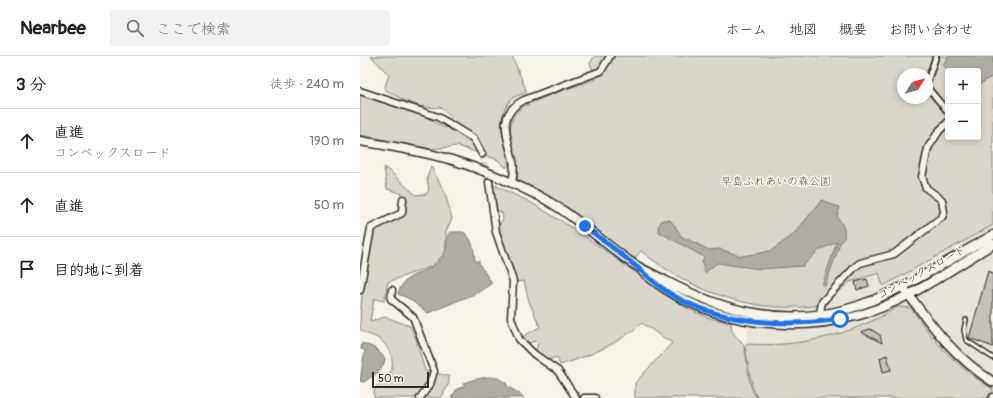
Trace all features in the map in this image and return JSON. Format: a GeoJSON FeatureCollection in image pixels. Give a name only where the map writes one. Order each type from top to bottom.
{"type":"FeatureCollection","features":[{"type":"Feature","properties":{"kind":"street"},"geometry":{"type":"LineString","coordinates":[[512,183],[514,163],[505,133],[509,112],[516,104],[524,100],[601,71],[610,56]]}},
{"type":"Feature","properties":{"kind":"street"},"geometry":{"type":"LineString","coordinates":[[936,56],[927,87],[945,108]]}},
{"type":"Feature","properties":{"kind":"street"},"geometry":{"type":"LineString","coordinates":[[360,91],[438,117],[474,139],[480,147],[482,154]]}},
{"type":"Feature","properties":{"kind":"street"},"geometry":{"type":"LineString","coordinates":[[820,313],[822,302],[856,266],[860,263],[894,254],[942,217],[944,212],[942,200],[926,188],[922,177],[928,148],[939,131],[945,125]]}},
{"type":"Feature","properties":{"kind":"street"},"geometry":{"type":"LineString","coordinates":[[360,140],[453,160],[512,183],[541,198],[563,212],[634,264]]}},
{"type":"Feature","properties":{"kind":"street"},"geometry":{"type":"LineString","coordinates":[[489,182],[496,232],[513,281],[512,318],[519,339],[534,354],[558,371],[576,398]]}},
{"type":"Feature","properties":{"kind":"street"},"geometry":{"type":"LineString","coordinates":[[360,290],[372,228],[402,213],[403,198]]}},
{"type":"Feature","properties":{"kind":"street","name":"コンベックスロード"},"geometry":{"type":"LineString","coordinates":[[634,264],[685,291],[728,308],[750,313],[778,316],[820,313],[843,310],[866,303],[902,286],[993,234]]}},
{"type":"Feature","properties":{"kind":"street","name":"コンベックスロード"},"geometry":{"type":"LineString","coordinates":[[634,264],[659,286],[700,307],[733,317],[764,322],[802,324],[845,318],[878,308],[908,294],[993,244]]}},
{"type":"Feature","properties":{"kind":"street"},"geometry":{"type":"LineString","coordinates":[[902,286],[938,335],[951,349],[993,382]]}},
{"type":"Feature","properties":{"kind":"street"},"geometry":{"type":"LineString","coordinates":[[392,290],[391,299],[413,317],[434,371],[432,380],[420,398]]}},
{"type":"Feature","properties":{"kind":"street"},"geometry":{"type":"LineString","coordinates":[[584,398],[595,398]]}},
{"type":"Feature","properties":{"kind":"lane"},"geometry":{"type":"LineString","coordinates":[[966,320],[966,340],[993,358]]}},
{"type":"Feature","properties":{"kind":"shaded area"},"geometry":{"type":"Polygon","coordinates":[[[948,56],[993,56],[993,76],[981,83],[981,68],[946,68],[943,65],[948,56]]]}},
{"type":"Feature","properties":{"kind":"shaded area"},"geometry":{"type":"Polygon","coordinates":[[[822,200],[840,207],[837,216],[844,232],[844,238],[841,241],[825,286],[822,285],[837,242],[819,250],[803,266],[760,269],[717,263],[705,273],[702,262],[704,257],[659,232],[658,227],[662,220],[670,220],[681,236],[709,250],[719,249],[742,256],[761,253],[772,250],[793,235],[822,200]]]}},
{"type":"Feature","properties":{"kind":"shaded area"},"geometry":{"type":"Polygon","coordinates":[[[993,225],[993,398],[758,398],[753,391],[745,344],[754,305],[797,308],[827,304],[829,299],[850,282],[879,273],[884,286],[993,225]]]}},
{"type":"Feature","properties":{"kind":"shaded area"},"geometry":{"type":"Polygon","coordinates":[[[450,232],[463,232],[469,238],[475,261],[479,261],[479,264],[492,283],[479,292],[428,313],[408,298],[398,294],[401,286],[406,281],[411,277],[429,269],[440,260],[445,252],[447,238],[450,232]]]}},
{"type":"Feature","properties":{"kind":"shaded area"},"geometry":{"type":"Polygon","coordinates":[[[362,343],[375,348],[385,358],[381,369],[364,382],[360,381],[365,350],[361,349],[362,343]]]}},
{"type":"Feature","properties":{"kind":"shaded area"},"geometry":{"type":"Polygon","coordinates":[[[488,377],[498,378],[524,398],[451,398],[457,389],[465,386],[463,383],[488,377]]]}},
{"type":"Feature","properties":{"kind":"green space"},"geometry":{"type":"Polygon","coordinates":[[[371,56],[512,56],[527,92],[512,98],[505,110],[502,120],[501,129],[508,152],[508,167],[505,167],[498,160],[458,146],[431,149],[360,135],[360,95],[422,114],[444,128],[451,123],[450,116],[440,107],[432,108],[418,106],[384,89],[389,75],[371,56]]]}},
{"type":"Feature","properties":{"kind":"green space","name":"早島ふれあいの森公園"},"geometry":{"type":"Polygon","coordinates":[[[595,56],[993,56],[993,225],[883,286],[879,273],[850,282],[829,299],[827,304],[802,307],[777,307],[752,304],[705,290],[661,266],[641,251],[634,259],[571,212],[518,180],[510,135],[511,124],[515,115],[520,109],[534,101],[596,79],[590,63],[595,56]]]}},
{"type":"Feature","properties":{"kind":"green space"},"geometry":{"type":"Polygon","coordinates":[[[431,166],[445,193],[452,219],[446,231],[446,252],[432,266],[388,282],[384,301],[374,299],[370,321],[386,317],[410,326],[416,339],[425,371],[449,376],[449,383],[441,398],[374,398],[374,390],[391,371],[392,358],[383,342],[360,329],[362,292],[372,231],[404,215],[407,202],[400,193],[387,189],[384,167],[416,195],[426,194],[429,190],[427,178],[431,166]]]}},
{"type":"Feature","properties":{"kind":"green space"},"geometry":{"type":"Polygon","coordinates":[[[492,184],[532,203],[574,229],[686,308],[709,318],[731,323],[733,332],[743,344],[746,353],[749,380],[753,392],[757,398],[635,398],[635,383],[672,343],[642,323],[613,343],[582,358],[560,365],[557,357],[548,360],[536,351],[538,343],[536,341],[528,343],[522,337],[540,327],[529,301],[524,281],[515,282],[498,226],[503,219],[502,213],[497,210],[492,184]]]}},
{"type":"Feature","properties":{"kind":"green space"},"geometry":{"type":"Polygon","coordinates":[[[897,307],[911,308],[937,343],[969,373],[993,389],[993,392],[987,398],[758,398],[753,391],[745,347],[746,344],[785,344],[825,338],[863,325],[897,307]]]}},
{"type":"Feature","properties":{"kind":"building"},"geometry":{"type":"Polygon","coordinates":[[[988,271],[993,273],[993,347],[969,338],[988,271]]]}},
{"type":"Feature","properties":{"kind":"building"},"geometry":{"type":"Polygon","coordinates":[[[867,279],[869,286],[857,290],[855,282],[867,279]]]}},
{"type":"Feature","properties":{"kind":"building"},"geometry":{"type":"Polygon","coordinates":[[[870,329],[880,335],[882,343],[861,332],[870,329]]]}},
{"type":"Feature","properties":{"kind":"building"},"geometry":{"type":"Polygon","coordinates":[[[887,355],[891,370],[883,372],[880,358],[887,355]]]}},
{"type":"Feature","properties":{"kind":"tunnel"},"geometry":{"type":"LineString","coordinates":[[482,154],[489,182]]}},
{"type":"Feature","properties":{"kind":"route"},"geometry":{"type":"LineString","coordinates":[[585,226],[634,264],[659,286],[700,307],[744,319],[764,322],[802,324],[840,319]]}}]}
